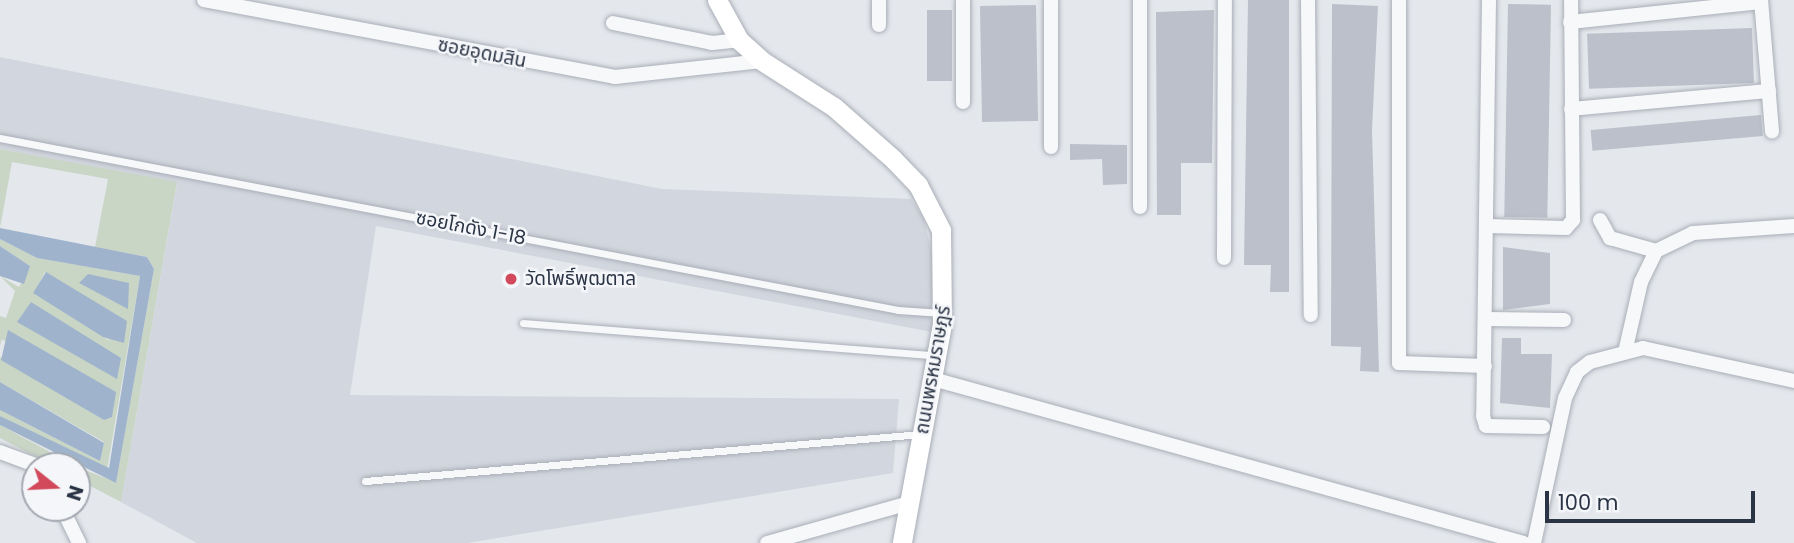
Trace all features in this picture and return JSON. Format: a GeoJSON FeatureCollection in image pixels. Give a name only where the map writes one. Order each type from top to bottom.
{"type":"FeatureCollection","features":[{"type":"Feature","properties":{"kind":"street","name":"ซอยอุดมสิน"},"geometry":{"type":"LineString","coordinates":[[204,0],[615,77],[762,61]]}},
{"type":"Feature","properties":{"kind":"street","name":"ถนนพรหมราษฎร์"},"geometry":{"type":"LineString","coordinates":[[717,0],[739,40],[762,61],[834,107],[918,185],[941,230],[943,313],[938,355],[902,543]]}},
{"type":"Feature","properties":{"kind":"street"},"geometry":{"type":"LineString","coordinates":[[879,0],[879,25]]}},
{"type":"Feature","properties":{"kind":"street"},"geometry":{"type":"LineString","coordinates":[[963,0],[963,102]]}},
{"type":"Feature","properties":{"kind":"street"},"geometry":{"type":"LineString","coordinates":[[1051,0],[1051,147]]}},
{"type":"Feature","properties":{"kind":"street"},"geometry":{"type":"LineString","coordinates":[[1140,0],[1140,207]]}},
{"type":"Feature","properties":{"kind":"street"},"geometry":{"type":"LineString","coordinates":[[1224,258],[1225,0]]}},
{"type":"Feature","properties":{"kind":"street"},"geometry":{"type":"LineString","coordinates":[[1308,0],[1311,315]]}},
{"type":"Feature","properties":{"kind":"street"},"geometry":{"type":"LineString","coordinates":[[1399,0],[1399,363],[1485,366]]}},
{"type":"Feature","properties":{"kind":"street"},"geometry":{"type":"LineString","coordinates":[[1489,0],[1486,426],[1543,427]]}},
{"type":"Feature","properties":{"kind":"street"},"geometry":{"type":"LineString","coordinates":[[1487,226],[1570,226],[1571,0]]}},
{"type":"Feature","properties":{"kind":"street"},"geometry":{"type":"LineString","coordinates":[[1570,22],[1761,1],[1772,132]]}},
{"type":"Feature","properties":{"kind":"street"},"geometry":{"type":"LineString","coordinates":[[614,23],[712,43],[739,40]]}},
{"type":"Feature","properties":{"kind":"street"},"geometry":{"type":"LineString","coordinates":[[1571,109],[1769,91]]}},
{"type":"Feature","properties":{"kind":"street"},"geometry":{"type":"LineString","coordinates":[[1600,220],[1610,239],[1656,251]]}},
{"type":"Feature","properties":{"kind":"street"},"geometry":{"type":"LineString","coordinates":[[1626,348],[1641,282],[1656,251],[1693,233],[1794,226]]}},
{"type":"Feature","properties":{"kind":"street"},"geometry":{"type":"LineString","coordinates":[[1486,319],[1564,320]]}},
{"type":"Feature","properties":{"kind":"street"},"geometry":{"type":"LineString","coordinates":[[1534,543],[1559,422],[1577,372],[1626,348],[1794,382]]}},
{"type":"Feature","properties":{"kind":"street"},"geometry":{"type":"LineString","coordinates":[[933,379],[1524,543]]}},
{"type":"Feature","properties":{"kind":"street"},"geometry":{"type":"LineString","coordinates":[[0,452],[21,460]]}},
{"type":"Feature","properties":{"kind":"street"},"geometry":{"type":"LineString","coordinates":[[767,543],[909,503]]}},
{"type":"Feature","properties":{"kind":"street"},"geometry":{"type":"LineString","coordinates":[[69,522],[79,543]]}},
{"type":"Feature","properties":{"kind":"lane","name":"ซอยโกดัง 1-18"},"geometry":{"type":"LineString","coordinates":[[0,138],[898,310],[943,313]]}},
{"type":"Feature","properties":{"kind":"lane"},"geometry":{"type":"LineString","coordinates":[[523,323],[938,355]]}},
{"type":"Feature","properties":{"kind":"lane"},"geometry":{"type":"LineString","coordinates":[[365,481],[922,434]]}},
{"type":"Feature","properties":{"kind":"shaded area"},"geometry":{"type":"Polygon","coordinates":[[[0,57],[662,189],[911,199],[924,219],[935,266],[932,332],[376,226],[350,395],[899,399],[893,473],[467,543],[197,543],[121,502],[177,183],[0,149],[0,57]]]}},
{"type":"Feature","properties":{"kind":"green space"},"geometry":{"type":"Polygon","coordinates":[[[0,149],[177,182],[121,502],[91,486],[91,472],[116,482],[154,269],[147,257],[95,247],[108,179],[12,162],[0,228],[0,149]]]}},
{"type":"Feature","properties":{"kind":"green space"},"geometry":{"type":"Polygon","coordinates":[[[0,239],[37,258],[140,276],[107,470],[91,462],[91,456],[100,461],[104,442],[0,382],[0,357],[104,420],[2,339],[0,346],[0,316],[6,318],[15,291],[0,276],[19,287],[30,266],[0,246],[0,239]],[[45,272],[34,293],[110,341],[45,272]]]}},
{"type":"Feature","properties":{"kind":"green space"},"geometry":{"type":"Polygon","coordinates":[[[0,410],[82,452],[71,452],[0,416],[0,410]]]}},
{"type":"Feature","properties":{"kind":"green space"},"geometry":{"type":"Polygon","coordinates":[[[0,425],[50,452],[26,452],[0,438],[0,425]]]}},
{"type":"Feature","properties":{"kind":"water"},"geometry":{"type":"Polygon","coordinates":[[[0,228],[147,257],[154,269],[116,483],[91,470],[91,459],[109,468],[140,276],[37,258],[0,239],[0,228]]]}},
{"type":"Feature","properties":{"kind":"water"},"geometry":{"type":"Polygon","coordinates":[[[0,246],[30,266],[24,284],[0,276],[0,246]]]}},
{"type":"Feature","properties":{"kind":"water"},"geometry":{"type":"Polygon","coordinates":[[[46,272],[127,321],[124,343],[103,337],[33,293],[46,272]]]}},
{"type":"Feature","properties":{"kind":"water"},"geometry":{"type":"Polygon","coordinates":[[[88,274],[129,283],[128,309],[79,283],[88,274]]]}},
{"type":"Feature","properties":{"kind":"water"},"geometry":{"type":"Polygon","coordinates":[[[31,302],[121,358],[117,379],[17,322],[31,302]]]}},
{"type":"Feature","properties":{"kind":"water"},"geometry":{"type":"Polygon","coordinates":[[[8,330],[116,392],[112,417],[104,420],[1,360],[8,330]]]}},
{"type":"Feature","properties":{"kind":"water"},"geometry":{"type":"Polygon","coordinates":[[[0,382],[104,443],[100,461],[91,456],[91,452],[82,452],[0,410],[0,382]]]}},
{"type":"Feature","properties":{"kind":"water"},"geometry":{"type":"Polygon","coordinates":[[[0,416],[75,452],[54,452],[0,425],[0,416]]]}},
{"type":"Feature","properties":{"kind":"building"},"geometry":{"type":"Polygon","coordinates":[[[1248,0],[1289,0],[1289,292],[1270,292],[1271,265],[1244,265],[1248,0]]]}},
{"type":"Feature","properties":{"kind":"building"},"geometry":{"type":"Polygon","coordinates":[[[1332,4],[1378,6],[1372,130],[1379,372],[1360,371],[1361,347],[1331,346],[1332,4]]]}},
{"type":"Feature","properties":{"kind":"building"},"geometry":{"type":"Polygon","coordinates":[[[1508,4],[1551,5],[1547,218],[1504,217],[1508,4]]]}},
{"type":"Feature","properties":{"kind":"building"},"geometry":{"type":"Polygon","coordinates":[[[1036,5],[1038,121],[982,122],[980,6],[1036,5]]]}},
{"type":"Feature","properties":{"kind":"building"},"geometry":{"type":"Polygon","coordinates":[[[927,10],[952,10],[952,81],[927,81],[927,10]]]}},
{"type":"Feature","properties":{"kind":"building"},"geometry":{"type":"Polygon","coordinates":[[[1214,10],[1212,163],[1181,163],[1181,215],[1157,215],[1156,12],[1214,10]]]}},
{"type":"Feature","properties":{"kind":"building"},"geometry":{"type":"Polygon","coordinates":[[[1752,28],[1754,83],[1589,89],[1587,34],[1752,28]]]}},
{"type":"Feature","properties":{"kind":"building"},"geometry":{"type":"Polygon","coordinates":[[[1761,115],[1763,136],[1592,151],[1591,130],[1761,115]]]}},
{"type":"Feature","properties":{"kind":"building"},"geometry":{"type":"Polygon","coordinates":[[[1070,144],[1127,145],[1127,184],[1103,185],[1102,159],[1070,160],[1070,144]]]}},
{"type":"Feature","properties":{"kind":"building"},"geometry":{"type":"Polygon","coordinates":[[[1503,247],[1550,253],[1550,304],[1503,310],[1503,247]]]}},
{"type":"Feature","properties":{"kind":"building"},"geometry":{"type":"Polygon","coordinates":[[[1502,338],[1521,338],[1521,354],[1552,354],[1550,408],[1500,403],[1502,338]]]}},
{"type":"Feature","properties":{"kind":"place","name":"วัดโพธิ์พุฒตาล"},"geometry":{"type":"Point","coordinates":[511,279]}}]}
